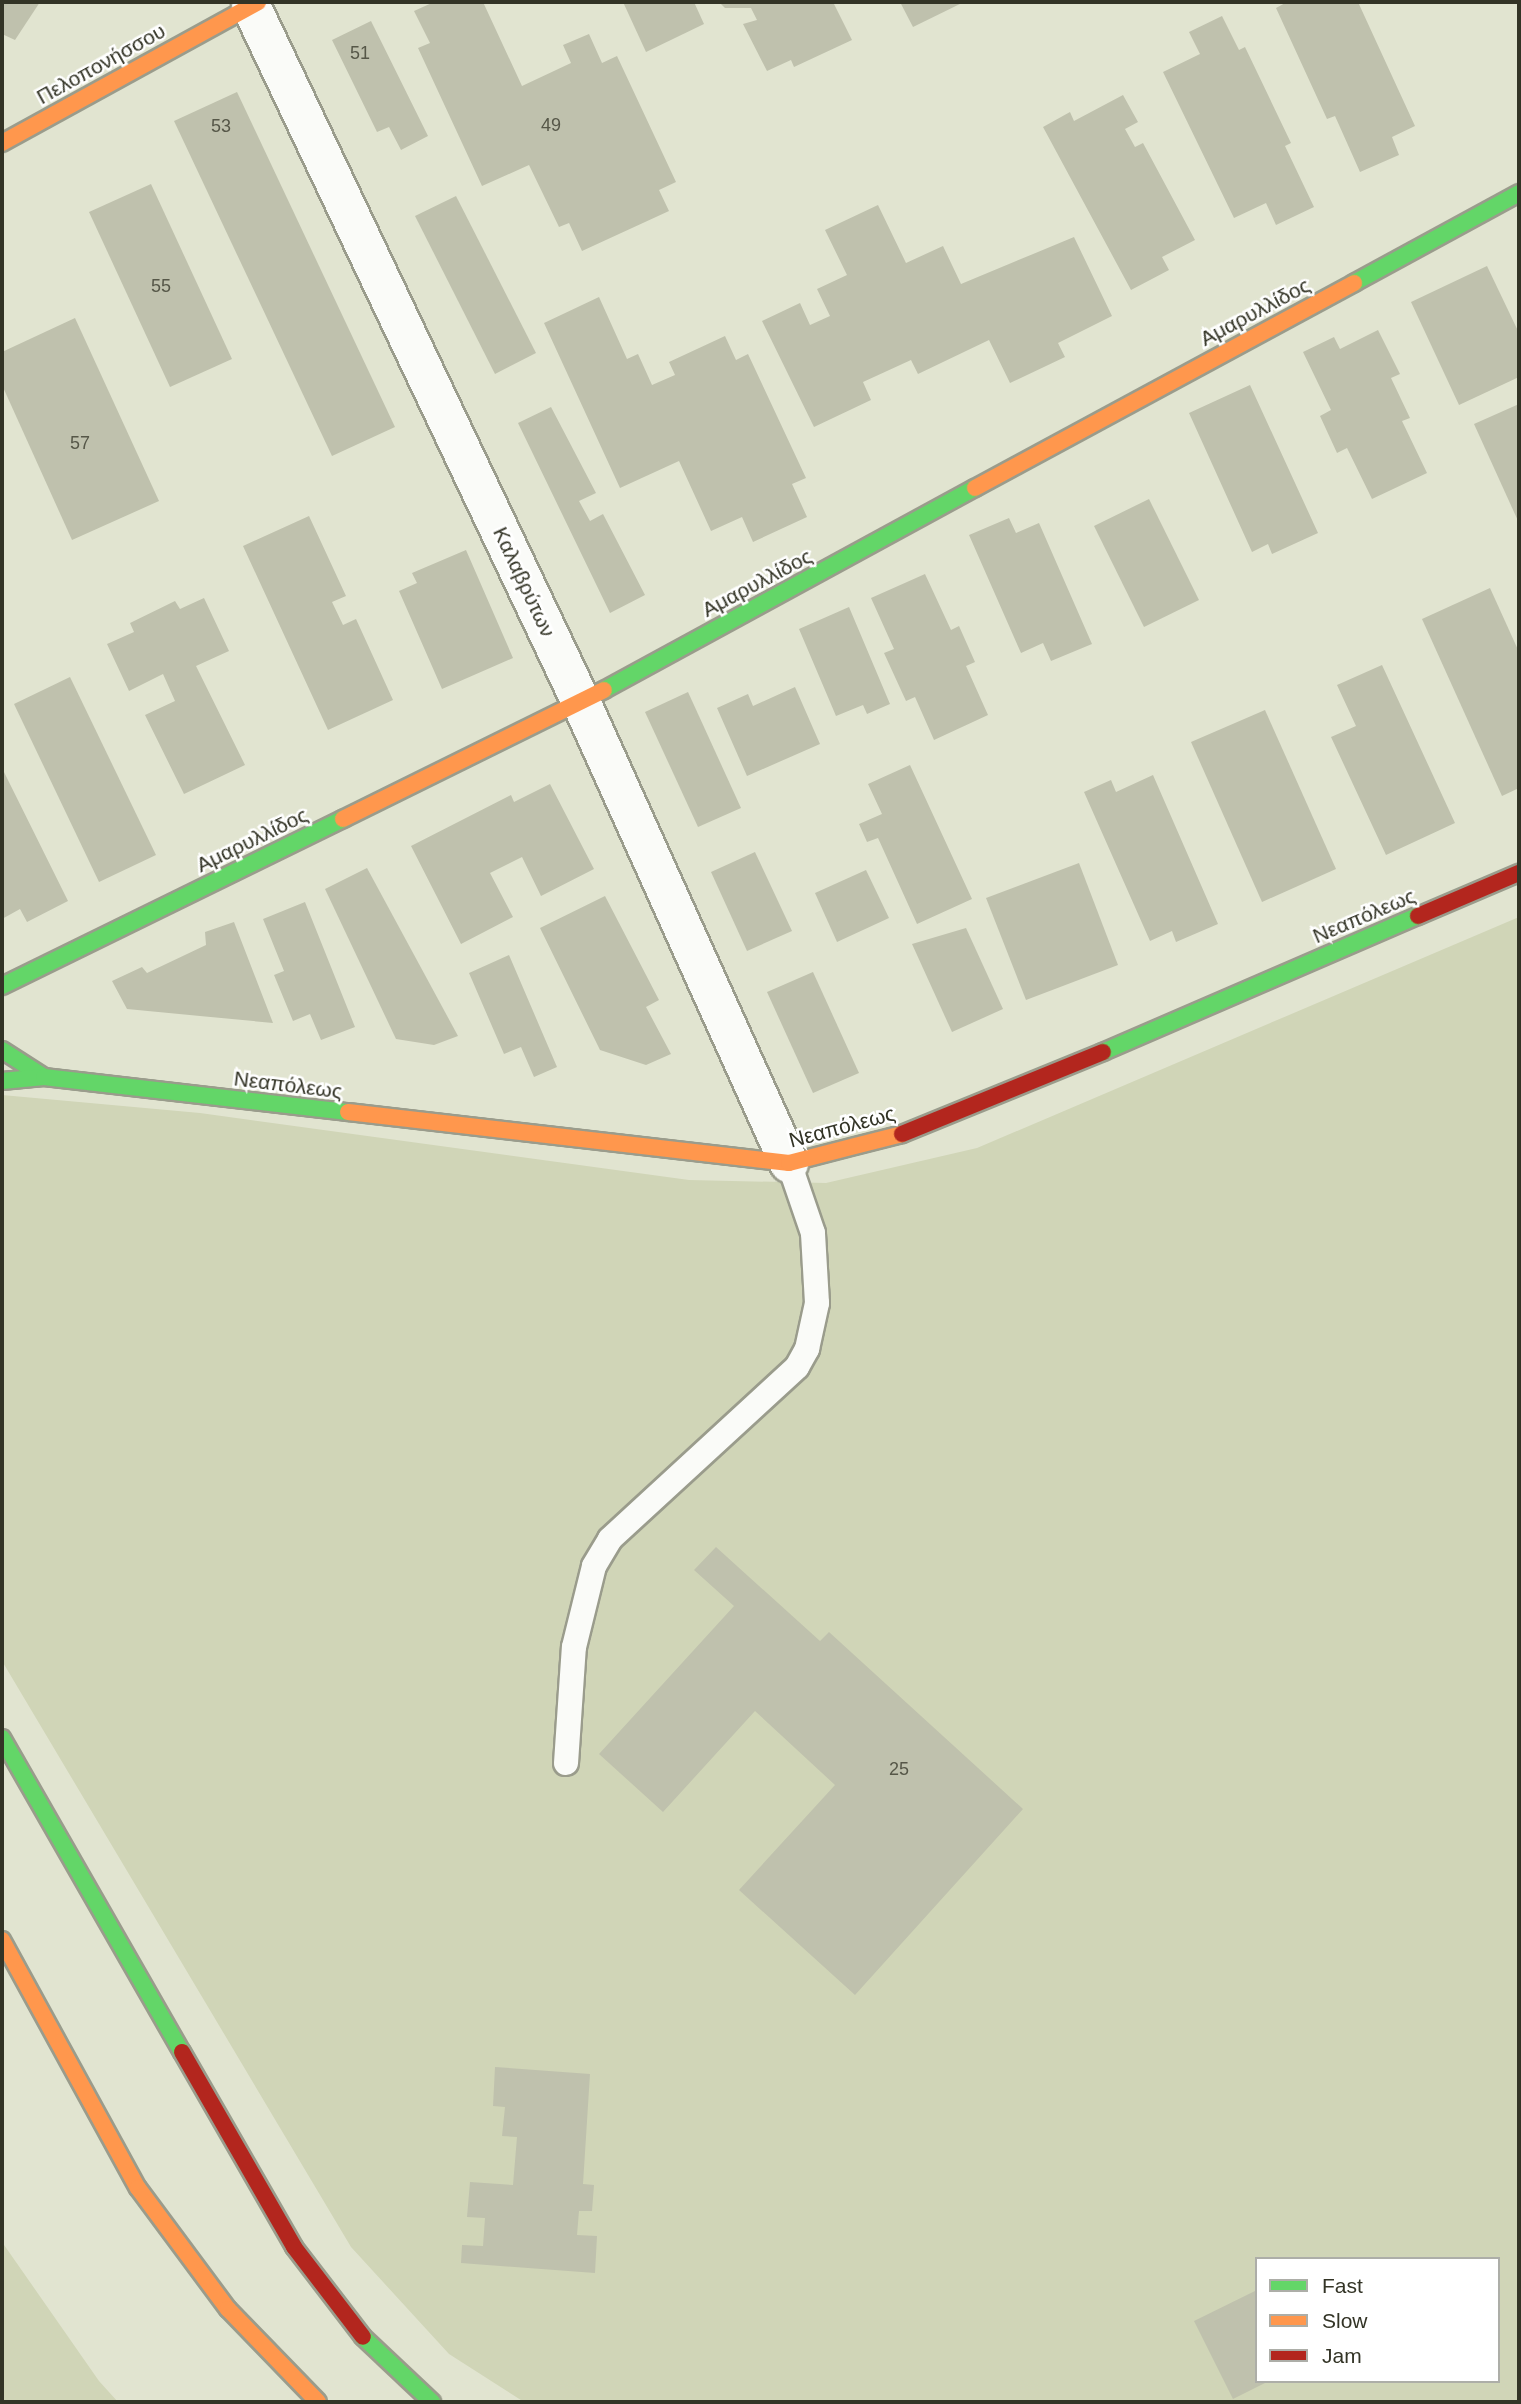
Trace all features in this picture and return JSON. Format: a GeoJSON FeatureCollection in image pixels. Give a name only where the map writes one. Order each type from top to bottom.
{"type":"FeatureCollection","features":[{"type":"Feature","properties":{"kind":"main road","name":"Πελοπονήσσου"},"geometry":{"type":"LineString","coordinates":[[2,143],[254,4]]}},
{"type":"Feature","properties":{"kind":"main road","name":"Αμαρυλλίδος"},"geometry":{"type":"LineString","coordinates":[[2,986],[581,702],[1519,193]]}},
{"type":"Feature","properties":{"kind":"main road","name":"Νεαπόλεως"},"geometry":{"type":"LineString","coordinates":[[44,1077],[789,1163],[886,1140],[1000,1096],[1519,873]]}},
{"type":"Feature","properties":{"kind":"main road"},"geometry":{"type":"LineString","coordinates":[[2,1050],[44,1077]]}},
{"type":"Feature","properties":{"kind":"main road"},"geometry":{"type":"LineString","coordinates":[[2,1081],[44,1077]]}},
{"type":"Feature","properties":{"kind":"main road"},"geometry":{"type":"LineString","coordinates":[[2,1738],[294,2248],[370,2346],[432,2402]]}},
{"type":"Feature","properties":{"kind":"main road"},"geometry":{"type":"LineString","coordinates":[[2,1940],[138,2188],[228,2309],[318,2402]]}},
{"type":"Feature","properties":{"kind":"street","name":"Καλαβρύτων"},"geometry":{"type":"LineString","coordinates":[[254,4],[581,702],[789,1163]]}},
{"type":"Feature","properties":{"kind":"lane"},"geometry":{"type":"LineString","coordinates":[[566,1763],[573,1647],[594,1566],[610,1539],[797,1367],[807,1349],[817,1303],[813,1233],[789,1163]]}},
{"type":"Feature","properties":{"kind":"green space"},"geometry":{"type":"Polygon","coordinates":[[[1519,917],[1519,2402],[524,2402],[449,2354],[351,2247],[2,1661],[2,1095],[200,1113],[689,1180],[826,1183],[977,1148],[1519,917]]]}},
{"type":"Feature","properties":{"kind":"green space"},"geometry":{"type":"Polygon","coordinates":[[[2,2242],[99,2381],[118,2402],[2,2402],[2,2242]]]}},
{"type":"Feature","properties":{"kind":"building"},"geometry":{"type":"Polygon","coordinates":[[[2,2],[40,2],[15,40],[2,34],[2,2]]]}},
{"type":"Feature","properties":{"kind":"building"},"geometry":{"type":"Polygon","coordinates":[[[434,2],[483,2],[522,86],[571,63],[563,45],[589,34],[602,63],[617,56],[676,182],[659,190],[669,211],[582,251],[569,223],[559,227],[529,165],[482,186],[418,48],[430,43],[414,11],[434,2]]]}},
{"type":"Feature","properties":{"kind":"building"},"geometry":{"type":"Polygon","coordinates":[[[623,2],[694,2],[704,24],[646,52],[623,2]]]}},
{"type":"Feature","properties":{"kind":"building"},"geometry":{"type":"Polygon","coordinates":[[[719,2],[833,2],[852,40],[794,67],[791,60],[767,71],[743,24],[757,20],[751,8],[725,8],[719,2]]]}},
{"type":"Feature","properties":{"kind":"building"},"geometry":{"type":"Polygon","coordinates":[[[900,2],[964,2],[913,27],[900,2]]]}},
{"type":"Feature","properties":{"kind":"building"},"geometry":{"type":"Polygon","coordinates":[[[1287,2],[1358,2],[1415,126],[1392,137],[1399,155],[1360,172],[1335,116],[1327,119],[1276,8],[1287,2]]]}},
{"type":"Feature","properties":{"kind":"building"},"geometry":{"type":"Polygon","coordinates":[[[1222,16],[1239,50],[1245,47],[1291,143],[1285,146],[1314,207],[1276,225],[1266,203],[1234,218],[1163,72],[1200,54],[1189,32],[1222,16]]]}},
{"type":"Feature","properties":{"kind":"building"},"geometry":{"type":"Polygon","coordinates":[[[371,21],[428,136],[401,150],[389,127],[377,132],[332,40],[371,21]]]}},
{"type":"Feature","properties":{"kind":"building"},"geometry":{"type":"Polygon","coordinates":[[[237,92],[395,427],[332,456],[174,121],[237,92]]]}},
{"type":"Feature","properties":{"kind":"building"},"geometry":{"type":"Polygon","coordinates":[[[1123,95],[1138,122],[1125,129],[1135,147],[1143,143],[1195,240],[1162,257],[1169,270],[1131,290],[1043,127],[1070,112],[1074,121],[1123,95]]]}},
{"type":"Feature","properties":{"kind":"building"},"geometry":{"type":"Polygon","coordinates":[[[151,184],[232,359],[170,387],[89,212],[151,184]]]}},
{"type":"Feature","properties":{"kind":"building"},"geometry":{"type":"Polygon","coordinates":[[[456,196],[536,353],[495,374],[415,216],[456,196]]]}},
{"type":"Feature","properties":{"kind":"building"},"geometry":{"type":"Polygon","coordinates":[[[878,205],[906,263],[943,246],[961,284],[1074,237],[1112,316],[1058,343],[1065,357],[1010,383],[989,340],[918,374],[911,360],[863,382],[871,400],[814,427],[762,321],[800,303],[810,325],[830,316],[817,289],[847,275],[825,230],[878,205]]]}},
{"type":"Feature","properties":{"kind":"building"},"geometry":{"type":"Polygon","coordinates":[[[1487,266],[1519,333],[1519,377],[1459,405],[1411,302],[1487,266]]]}},
{"type":"Feature","properties":{"kind":"building"},"geometry":{"type":"Polygon","coordinates":[[[599,297],[627,359],[638,354],[652,385],[675,375],[669,362],[725,336],[736,360],[748,354],[806,478],[792,484],[807,517],[753,542],[742,517],[711,531],[679,461],[620,488],[544,323],[599,297]]]}},
{"type":"Feature","properties":{"kind":"building"},"geometry":{"type":"Polygon","coordinates":[[[75,318],[159,501],[72,540],[2,385],[2,352],[75,318]]]}},
{"type":"Feature","properties":{"kind":"building"},"geometry":{"type":"Polygon","coordinates":[[[1378,330],[1400,374],[1391,378],[1410,418],[1402,421],[1427,473],[1372,499],[1347,448],[1337,453],[1320,416],[1331,410],[1303,352],[1334,337],[1340,349],[1378,330]]]}},
{"type":"Feature","properties":{"kind":"building"},"geometry":{"type":"Polygon","coordinates":[[[1250,385],[1318,533],[1272,554],[1268,544],[1252,552],[1189,413],[1250,385]]]}},
{"type":"Feature","properties":{"kind":"building"},"geometry":{"type":"Polygon","coordinates":[[[1519,404],[1519,523],[1474,424],[1519,404]]]}},
{"type":"Feature","properties":{"kind":"building"},"geometry":{"type":"Polygon","coordinates":[[[551,407],[596,493],[579,501],[590,521],[603,514],[645,595],[610,613],[518,423],[551,407]]]}},
{"type":"Feature","properties":{"kind":"building"},"geometry":{"type":"Polygon","coordinates":[[[1149,499],[1199,600],[1144,627],[1094,526],[1149,499]]]}},
{"type":"Feature","properties":{"kind":"building"},"geometry":{"type":"Polygon","coordinates":[[[309,516],[346,596],[332,602],[343,625],[356,619],[393,700],[328,730],[243,546],[309,516]]]}},
{"type":"Feature","properties":{"kind":"building"},"geometry":{"type":"Polygon","coordinates":[[[1009,518],[1016,533],[1039,523],[1092,644],[1051,661],[1043,643],[1021,653],[969,535],[1009,518]]]}},
{"type":"Feature","properties":{"kind":"building"},"geometry":{"type":"Polygon","coordinates":[[[466,550],[513,658],[442,689],[399,591],[417,583],[412,573],[466,550]]]}},
{"type":"Feature","properties":{"kind":"building"},"geometry":{"type":"Polygon","coordinates":[[[925,574],[951,630],[959,626],[975,662],[966,666],[988,715],[934,740],[915,697],[906,701],[884,653],[894,649],[871,598],[925,574]]]}},
{"type":"Feature","properties":{"kind":"building"},"geometry":{"type":"Polygon","coordinates":[[[1490,588],[1519,652],[1519,788],[1502,796],[1422,619],[1490,588]]]}},
{"type":"Feature","properties":{"kind":"building"},"geometry":{"type":"Polygon","coordinates":[[[204,598],[229,651],[196,666],[245,765],[184,794],[145,715],[175,701],[163,674],[129,691],[107,644],[134,632],[130,623],[175,601],[180,609],[204,598]]]}},
{"type":"Feature","properties":{"kind":"building"},"geometry":{"type":"Polygon","coordinates":[[[849,607],[890,704],[867,714],[863,705],[836,716],[799,629],[849,607]]]}},
{"type":"Feature","properties":{"kind":"building"},"geometry":{"type":"Polygon","coordinates":[[[1382,665],[1455,823],[1386,855],[1331,737],[1356,726],[1337,685],[1382,665]]]}},
{"type":"Feature","properties":{"kind":"building"},"geometry":{"type":"Polygon","coordinates":[[[70,677],[156,855],[99,882],[14,704],[70,677]]]}},
{"type":"Feature","properties":{"kind":"building"},"geometry":{"type":"Polygon","coordinates":[[[795,687],[820,744],[747,776],[717,708],[748,694],[753,706],[795,687]]]}},
{"type":"Feature","properties":{"kind":"building"},"geometry":{"type":"Polygon","coordinates":[[[688,692],[741,808],[698,827],[645,712],[688,692]]]}},
{"type":"Feature","properties":{"kind":"building"},"geometry":{"type":"Polygon","coordinates":[[[1265,710],[1336,869],[1262,902],[1191,742],[1265,710]]]}},
{"type":"Feature","properties":{"kind":"building"},"geometry":{"type":"Polygon","coordinates":[[[910,765],[972,899],[917,924],[878,838],[867,842],[859,824],[882,814],[868,784],[910,765]]]}},
{"type":"Feature","properties":{"kind":"building"},"geometry":{"type":"Polygon","coordinates":[[[2,768],[68,901],[27,922],[20,909],[2,919],[2,768]]]}},
{"type":"Feature","properties":{"kind":"building"},"geometry":{"type":"Polygon","coordinates":[[[1153,775],[1218,924],[1176,942],[1172,931],[1150,941],[1084,792],[1111,780],[1116,792],[1153,775]]]}},
{"type":"Feature","properties":{"kind":"building"},"geometry":{"type":"Polygon","coordinates":[[[550,784],[594,869],[541,896],[522,857],[490,873],[513,917],[461,944],[411,846],[511,795],[514,802],[550,784]]]}},
{"type":"Feature","properties":{"kind":"building"},"geometry":{"type":"Polygon","coordinates":[[[755,852],[792,931],[747,951],[711,872],[755,852]]]}},
{"type":"Feature","properties":{"kind":"building"},"geometry":{"type":"Polygon","coordinates":[[[1079,863],[1118,965],[1026,1000],[986,898],[1079,863]]]}},
{"type":"Feature","properties":{"kind":"building"},"geometry":{"type":"Polygon","coordinates":[[[367,868],[458,1036],[434,1045],[396,1039],[325,889],[367,868]]]}},
{"type":"Feature","properties":{"kind":"building"},"geometry":{"type":"Polygon","coordinates":[[[866,870],[889,918],[837,942],[815,893],[866,870]]]}},
{"type":"Feature","properties":{"kind":"building"},"geometry":{"type":"Polygon","coordinates":[[[605,896],[659,1000],[646,1007],[671,1054],[646,1065],[600,1050],[540,928],[605,896]]]}},
{"type":"Feature","properties":{"kind":"building"},"geometry":{"type":"Polygon","coordinates":[[[305,902],[355,1027],[321,1040],[310,1014],[293,1021],[274,975],[284,971],[263,919],[305,902]]]}},
{"type":"Feature","properties":{"kind":"building"},"geometry":{"type":"Polygon","coordinates":[[[234,922],[273,1023],[127,1009],[112,981],[142,967],[147,973],[206,945],[205,932],[234,922]]]}},
{"type":"Feature","properties":{"kind":"building"},"geometry":{"type":"Polygon","coordinates":[[[966,928],[1003,1009],[952,1032],[912,944],[966,928]]]}},
{"type":"Feature","properties":{"kind":"building"},"geometry":{"type":"Polygon","coordinates":[[[509,955],[557,1067],[534,1077],[521,1047],[504,1054],[469,973],[509,955]]]}},
{"type":"Feature","properties":{"kind":"building"},"geometry":{"type":"Polygon","coordinates":[[[813,972],[859,1073],[813,1093],[767,992],[813,972]]]}},
{"type":"Feature","properties":{"kind":"building"},"geometry":{"type":"Polygon","coordinates":[[[716,1547],[820,1641],[829,1632],[1023,1809],[855,1995],[739,1890],[835,1785],[755,1711],[663,1812],[599,1754],[734,1606],[694,1570],[716,1547]]]}},
{"type":"Feature","properties":{"kind":"building"},"geometry":{"type":"Polygon","coordinates":[[[495,2067],[590,2074],[583,2184],[594,2185],[592,2211],[579,2211],[577,2235],[597,2236],[595,2273],[461,2263],[462,2245],[483,2246],[485,2218],[467,2217],[470,2182],[513,2185],[517,2137],[502,2136],[505,2107],[493,2106],[495,2067]]]}},
{"type":"Feature","properties":{"kind":"building"},"geometry":{"type":"Polygon","coordinates":[[[1255,2291],[1255,2383],[1265,2383],[1233,2399],[1194,2321],[1255,2291]]]}},
{"type":"Feature","properties":{"kind":"traffic: fast"},"geometry":{"type":"LineString","coordinates":[[1354,283],[1519,193]]}},
{"type":"Feature","properties":{"kind":"traffic: fast"},"geometry":{"type":"LineString","coordinates":[[604,690],[975,488]]}},
{"type":"Feature","properties":{"kind":"traffic: fast"},"geometry":{"type":"LineString","coordinates":[[2,986],[343,819]]}},
{"type":"Feature","properties":{"kind":"traffic: fast"},"geometry":{"type":"LineString","coordinates":[[1103,1052],[1418,916]]}},
{"type":"Feature","properties":{"kind":"traffic: fast"},"geometry":{"type":"LineString","coordinates":[[2,1050],[44,1077]]}},
{"type":"Feature","properties":{"kind":"traffic: fast"},"geometry":{"type":"LineString","coordinates":[[2,1081],[44,1077],[348,1112]]}},
{"type":"Feature","properties":{"kind":"traffic: fast"},"geometry":{"type":"LineString","coordinates":[[2,1738],[182,2052]]}},
{"type":"Feature","properties":{"kind":"traffic: fast"},"geometry":{"type":"LineString","coordinates":[[363,2337],[432,2402]]}},
{"type":"Feature","properties":{"kind":"traffic: slow"},"geometry":{"type":"LineString","coordinates":[[2,143],[258,2]]}},
{"type":"Feature","properties":{"kind":"traffic: slow"},"geometry":{"type":"LineString","coordinates":[[975,488],[1354,283]]}},
{"type":"Feature","properties":{"kind":"traffic: slow"},"geometry":{"type":"LineString","coordinates":[[343,819],[604,690]]}},
{"type":"Feature","properties":{"kind":"traffic: slow"},"geometry":{"type":"LineString","coordinates":[[348,1112],[789,1163],[902,1134]]}},
{"type":"Feature","properties":{"kind":"traffic: slow"},"geometry":{"type":"LineString","coordinates":[[2,1940],[138,2188],[228,2309],[318,2402]]}},
{"type":"Feature","properties":{"kind":"traffic: jam"},"geometry":{"type":"LineString","coordinates":[[1418,916],[1519,873]]}},
{"type":"Feature","properties":{"kind":"traffic: jam"},"geometry":{"type":"LineString","coordinates":[[902,1134],[1103,1052]]}},
{"type":"Feature","properties":{"kind":"traffic: jam"},"geometry":{"type":"LineString","coordinates":[[182,2052],[294,2247],[363,2337]]}}]}
